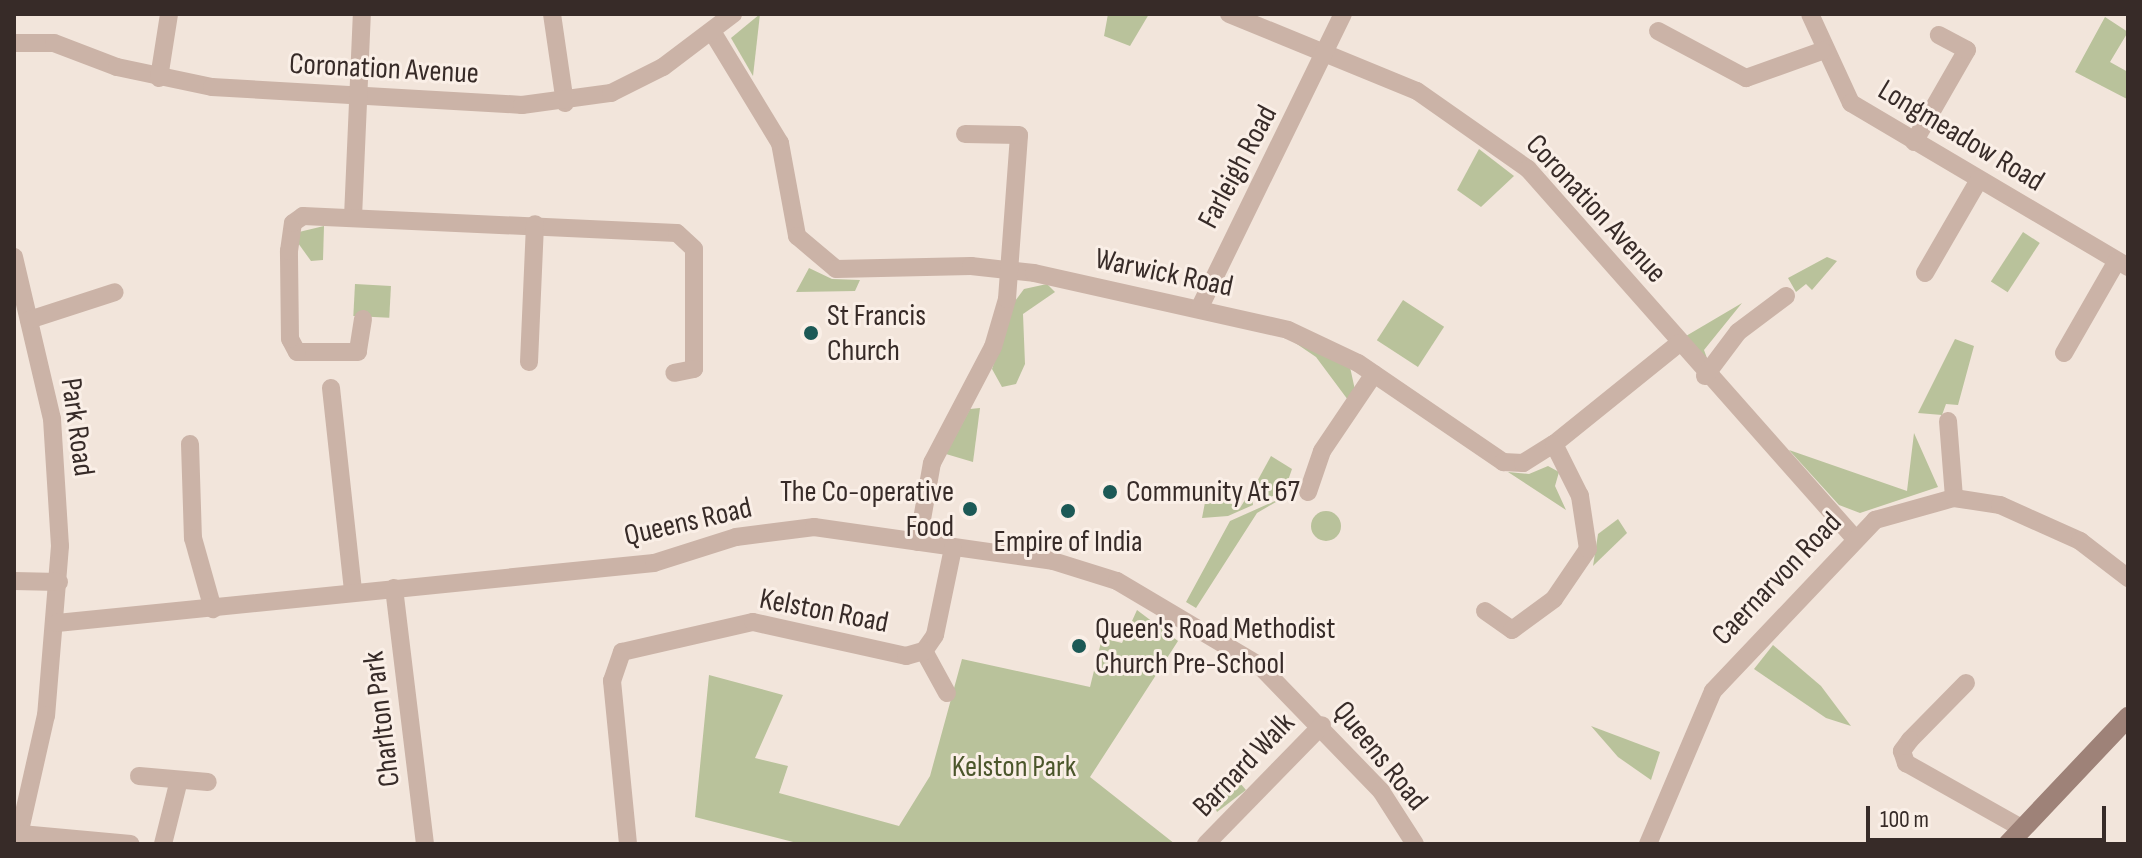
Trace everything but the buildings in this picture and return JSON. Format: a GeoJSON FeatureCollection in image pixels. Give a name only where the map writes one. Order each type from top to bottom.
{"type":"FeatureCollection","features":[{"type":"Feature","properties":{"kind":"street"},"geometry":{"type":"LineString","coordinates":[[159,78],[169,14]]}},
{"type":"Feature","properties":{"kind":"street"},"geometry":{"type":"LineString","coordinates":[[353,217],[362,14]]}},
{"type":"Feature","properties":{"kind":"street"},"geometry":{"type":"LineString","coordinates":[[552,14],[565,103]]}},
{"type":"Feature","properties":{"kind":"street","name":"Coronation Avenue"},"geometry":{"type":"LineString","coordinates":[[14,43],[54,43],[159,78],[358,96],[565,103],[611,93],[713,33],[733,14]]}},
{"type":"Feature","properties":{"kind":"street","name":"Coronation Avenue"},"geometry":{"type":"LineString","coordinates":[[1229,14],[1417,91],[1528,169],[1705,376],[1853,536]]}},
{"type":"Feature","properties":{"kind":"street","name":"Farleigh Road"},"geometry":{"type":"LineString","coordinates":[[1199,309],[1328,52],[1343,14]]}},
{"type":"Feature","properties":{"kind":"street","name":"Longmeadow Road"},"geometry":{"type":"LineString","coordinates":[[1810,14],[1822,51],[1851,103],[2125,265]]}},
{"type":"Feature","properties":{"kind":"street"},"geometry":{"type":"LineString","coordinates":[[1658,31],[1746,78],[1822,51]]}},
{"type":"Feature","properties":{"kind":"street","name":"Warwick Road"},"geometry":{"type":"LineString","coordinates":[[713,33],[780,143],[797,236],[819,262],[836,269],[1009,270],[1288,330],[1374,374],[1503,462],[1523,463],[1554,444],[1679,343]]}},
{"type":"Feature","properties":{"kind":"street"},"geometry":{"type":"LineString","coordinates":[[1914,142],[1967,50],[1939,35]]}},
{"type":"Feature","properties":{"kind":"street"},"geometry":{"type":"LineString","coordinates":[[918,542],[932,463],[999,333],[1009,270],[1019,135],[965,134]]}},
{"type":"Feature","properties":{"kind":"street"},"geometry":{"type":"LineString","coordinates":[[1925,273],[1979,180]]}},
{"type":"Feature","properties":{"kind":"street"},"geometry":{"type":"LineString","coordinates":[[363,319],[362,343],[350,354],[308,356],[290,339],[293,223],[303,216],[535,224],[689,236],[694,369],[674,373]]}},
{"type":"Feature","properties":{"kind":"street"},"geometry":{"type":"LineString","coordinates":[[529,362],[535,224]]}},
{"type":"Feature","properties":{"kind":"street","name":"Park Road"},"geometry":{"type":"LineString","coordinates":[[14,257],[52,419],[59,582],[57,623],[19,839]]}},
{"type":"Feature","properties":{"kind":"street"},"geometry":{"type":"LineString","coordinates":[[2064,353],[2125,265]]}},
{"type":"Feature","properties":{"kind":"street"},"geometry":{"type":"LineString","coordinates":[[29,320],[115,292]]}},
{"type":"Feature","properties":{"kind":"street"},"geometry":{"type":"LineString","coordinates":[[1705,376],[1738,332],[1786,296]]}},
{"type":"Feature","properties":{"kind":"street"},"geometry":{"type":"LineString","coordinates":[[1308,492],[1322,451],[1374,374]]}},
{"type":"Feature","properties":{"kind":"street"},"geometry":{"type":"LineString","coordinates":[[331,388],[323,421],[348,494],[353,592]]}},
{"type":"Feature","properties":{"kind":"street"},"geometry":{"type":"LineString","coordinates":[[1948,421],[1954,498]]}},
{"type":"Feature","properties":{"kind":"street"},"geometry":{"type":"LineString","coordinates":[[190,444],[193,538],[213,609]]}},
{"type":"Feature","properties":{"kind":"street"},"geometry":{"type":"LineString","coordinates":[[1485,611],[1512,630],[1554,599],[1588,549],[1580,496],[1554,444]]}},
{"type":"Feature","properties":{"kind":"street","name":"Caernarvon Road"},"geometry":{"type":"LineString","coordinates":[[1648,844],[1713,691],[1853,536],[1895,510],[1954,498],[2032,514],[2128,578]]}},
{"type":"Feature","properties":{"kind":"street","name":"Queens Road"},"geometry":{"type":"LineString","coordinates":[[57,623],[654,563],[724,539],[814,527],[1053,561],[1117,581],[1260,666],[1322,725],[1415,844]]}},
{"type":"Feature","properties":{"kind":"street","name":"Kelston Road"},"geometry":{"type":"LineString","coordinates":[[628,844],[612,681],[622,652],[753,622],[906,656],[924,651],[935,635],[953,548]]}},
{"type":"Feature","properties":{"kind":"street"},"geometry":{"type":"LineString","coordinates":[[14,581],[59,582]]}},
{"type":"Feature","properties":{"kind":"street","name":"Charlton Park"},"geometry":{"type":"LineString","coordinates":[[394,588],[425,844]]}},
{"type":"Feature","properties":{"kind":"street","name":"Kelston Road"},"geometry":{"type":"LineString","coordinates":[[924,651],[947,693]]}},
{"type":"Feature","properties":{"kind":"street"},"geometry":{"type":"LineString","coordinates":[[1966,683],[1902,751],[1906,763],[2016,837],[2128,717]]}},
{"type":"Feature","properties":{"kind":"street","name":"Barnard Walk"},"geometry":{"type":"LineString","coordinates":[[1206,844],[1322,725]]}},
{"type":"Feature","properties":{"kind":"street"},"geometry":{"type":"LineString","coordinates":[[139,776],[208,782]]}},
{"type":"Feature","properties":{"kind":"street"},"geometry":{"type":"LineString","coordinates":[[163,844],[179,780]]}},
{"type":"Feature","properties":{"kind":"street"},"geometry":{"type":"LineString","coordinates":[[19,839],[131,844]]}},
{"type":"Feature","properties":{"kind":"green space"},"geometry":{"type":"Polygon","coordinates":[[[760,14],[753,76],[731,38],[760,14]]]}},
{"type":"Feature","properties":{"kind":"green space"},"geometry":{"type":"Polygon","coordinates":[[[1108,14],[1149,14],[1130,46],[1104,36],[1108,14]]]}},
{"type":"Feature","properties":{"kind":"green space"},"geometry":{"type":"Polygon","coordinates":[[[2105,17],[2128,32],[2110,62],[2128,72],[2127,99],[2075,72],[2105,17]]]}},
{"type":"Feature","properties":{"kind":"green space"},"geometry":{"type":"Polygon","coordinates":[[[1479,149],[1514,176],[1481,207],[1457,190],[1479,149]]]}},
{"type":"Feature","properties":{"kind":"green space"},"geometry":{"type":"Polygon","coordinates":[[[324,226],[323,260],[311,261],[298,243],[299,232],[324,226]]]}},
{"type":"Feature","properties":{"kind":"green space"},"geometry":{"type":"Polygon","coordinates":[[[2023,232],[2040,243],[2008,292],[1991,281],[2023,232]]]}},
{"type":"Feature","properties":{"kind":"green space"},"geometry":{"type":"Polygon","coordinates":[[[1827,257],[1837,261],[1812,290],[1806,284],[1796,292],[1788,278],[1827,257]]]}},
{"type":"Feature","properties":{"kind":"green space"},"geometry":{"type":"Polygon","coordinates":[[[809,268],[832,279],[860,280],[855,291],[796,292],[809,268]]]}},
{"type":"Feature","properties":{"kind":"green space"},"geometry":{"type":"Polygon","coordinates":[[[355,284],[391,286],[389,318],[353,316],[355,284]]]}},
{"type":"Feature","properties":{"kind":"green space"},"geometry":{"type":"Polygon","coordinates":[[[1047,284],[1055,292],[1023,314],[1025,364],[1016,384],[1002,387],[992,369],[1015,301],[1024,289],[1047,284]]]}},
{"type":"Feature","properties":{"kind":"green space"},"geometry":{"type":"Polygon","coordinates":[[[1403,300],[1444,327],[1418,367],[1377,340],[1403,300]]]}},
{"type":"Feature","properties":{"kind":"green space"},"geometry":{"type":"Polygon","coordinates":[[[1742,303],[1704,350],[1708,361],[1686,336],[1742,303]]]}},
{"type":"Feature","properties":{"kind":"green space"},"geometry":{"type":"Polygon","coordinates":[[[1288,338],[1350,367],[1355,390],[1348,400],[1316,357],[1288,338]]]}},
{"type":"Feature","properties":{"kind":"green space"},"geometry":{"type":"Polygon","coordinates":[[[1955,339],[1974,346],[1958,405],[1946,404],[1942,415],[1918,413],[1955,339]]]}},
{"type":"Feature","properties":{"kind":"green space"},"geometry":{"type":"Polygon","coordinates":[[[980,408],[973,462],[946,454],[970,409],[980,408]]]}},
{"type":"Feature","properties":{"kind":"green space"},"geometry":{"type":"Polygon","coordinates":[[[1914,433],[1938,487],[1860,513],[1839,505],[1789,450],[1907,491],[1914,433]]]}},
{"type":"Feature","properties":{"kind":"green space"},"geometry":{"type":"Polygon","coordinates":[[[1271,456],[1292,469],[1284,492],[1262,500],[1254,487],[1271,456]]]}},
{"type":"Feature","properties":{"kind":"green space"},"geometry":{"type":"Polygon","coordinates":[[[1548,466],[1559,472],[1555,486],[1566,510],[1508,472],[1529,474],[1548,466]]]}},
{"type":"Feature","properties":{"kind":"green space"},"geometry":{"type":"Polygon","coordinates":[[[1251,490],[1253,505],[1228,516],[1202,518],[1207,492],[1240,508],[1251,490]]]}},
{"type":"Feature","properties":{"kind":"green space"},"geometry":{"type":"Polygon","coordinates":[[[1286,496],[1257,513],[1196,608],[1186,602],[1230,521],[1286,496]]]}},
{"type":"Feature","properties":{"kind":"green space"},"geometry":{"type":"Polygon","coordinates":[[[1326,511],[1332,512],[1340,520],[1340,532],[1332,540],[1326,541],[1320,540],[1312,532],[1311,526],[1312,520],[1320,512],[1326,511]]]}},
{"type":"Feature","properties":{"kind":"green space"},"geometry":{"type":"Polygon","coordinates":[[[1618,519],[1627,533],[1593,566],[1598,534],[1618,519]]]}},
{"type":"Feature","properties":{"kind":"green space","name":"Kelston Park"},"geometry":{"type":"Polygon","coordinates":[[[1137,610],[1178,641],[1090,777],[1175,844],[801,844],[695,817],[709,675],[783,695],[755,758],[788,766],[779,793],[899,826],[930,776],[962,659],[1090,687],[1102,638],[1122,643],[1137,610]]]}},
{"type":"Feature","properties":{"kind":"green space"},"geometry":{"type":"Polygon","coordinates":[[[1773,645],[1821,686],[1851,726],[1826,718],[1754,669],[1773,645]]]}},
{"type":"Feature","properties":{"kind":"green space"},"geometry":{"type":"Polygon","coordinates":[[[1591,726],[1660,752],[1651,780],[1618,757],[1591,726]]]}},
{"type":"Feature","properties":{"kind":"green space"},"geometry":{"type":"Polygon","coordinates":[[[1234,776],[1246,790],[1217,812],[1210,797],[1234,776]]]}},
{"type":"Feature","properties":{"kind":"place","name":"St Francis Church"},"geometry":{"type":"Point","coordinates":[811,333]}},
{"type":"Feature","properties":{"kind":"place","name":"Community At 67"},"geometry":{"type":"Point","coordinates":[1110,492]}},
{"type":"Feature","properties":{"kind":"place","name":"The Co-operative Food"},"geometry":{"type":"Point","coordinates":[970,509]}},
{"type":"Feature","properties":{"kind":"place","name":"Empire of India"},"geometry":{"type":"Point","coordinates":[1068,511]}},
{"type":"Feature","properties":{"kind":"place","name":"Queen's Road Methodist Church Pre-School"},"geometry":{"type":"Point","coordinates":[1079,646]}}]}
